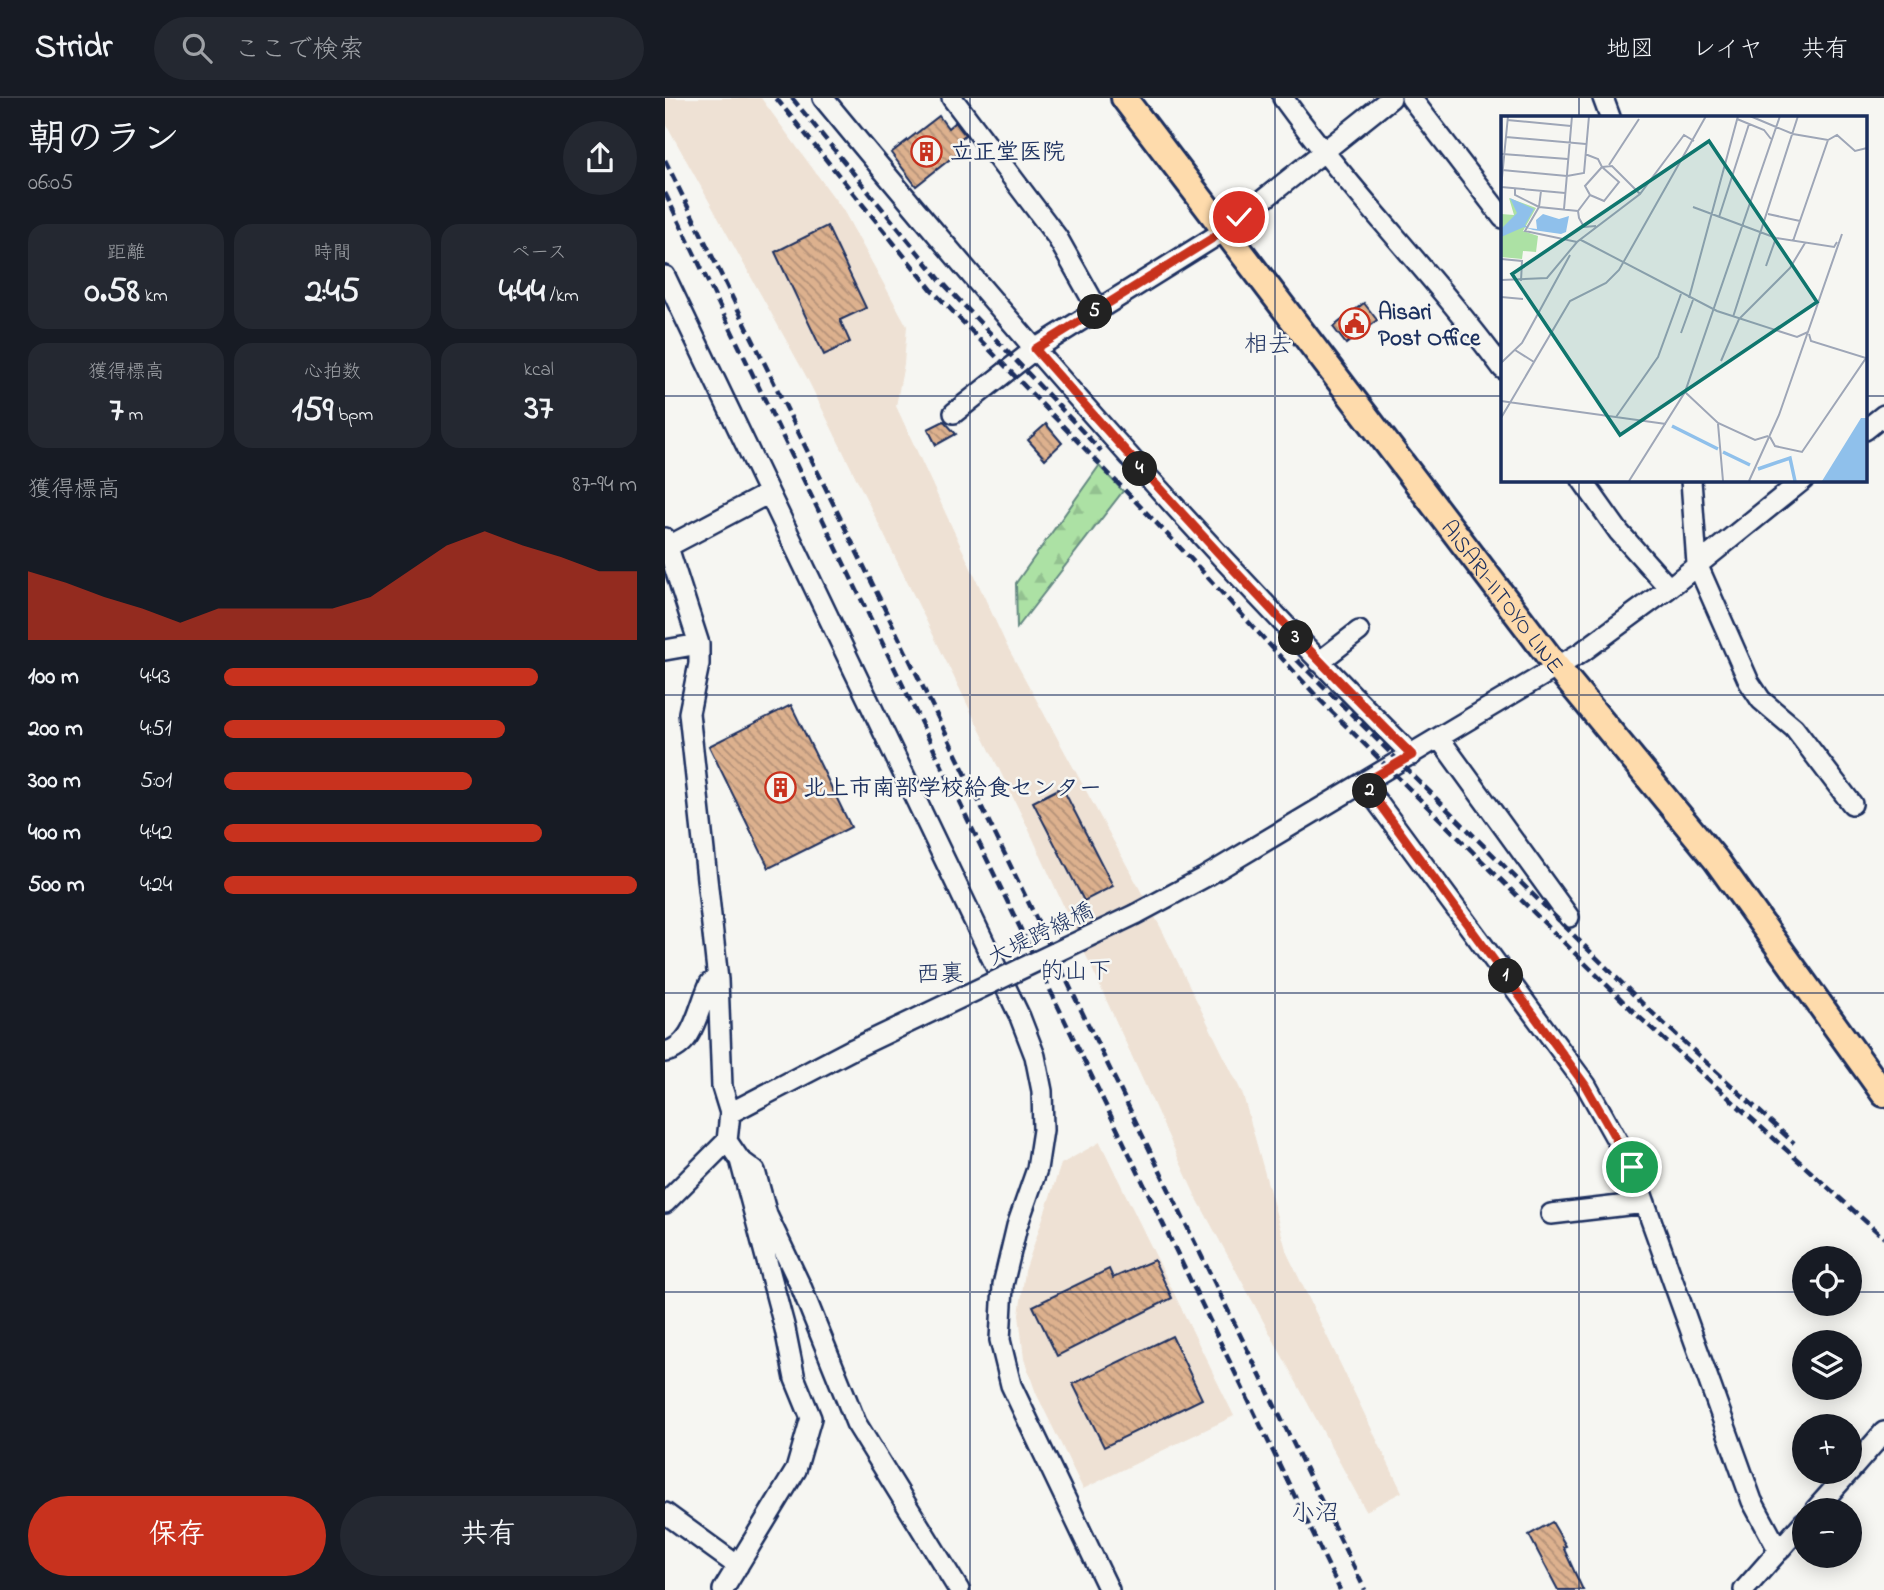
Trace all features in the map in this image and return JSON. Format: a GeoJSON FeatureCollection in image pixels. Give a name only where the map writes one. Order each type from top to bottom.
{"type":"FeatureCollection","features":[{"type":"Feature","properties":{"kind":"main road","name":"AISARI-IITOYO LINE"},"geometry":{"type":"LineString","coordinates":[[1123,98],[1557,667],[1716,860],[1884,1094]]}},
{"type":"Feature","properties":{"kind":"street"},"geometry":{"type":"LineString","coordinates":[[823,98],[1152,483],[1319,662],[1412,755]]}},
{"type":"Feature","properties":{"kind":"street"},"geometry":{"type":"LineString","coordinates":[[952,98],[1057,237],[1098,310]]}},
{"type":"Feature","properties":{"kind":"street"},"geometry":{"type":"LineString","coordinates":[[1283,98],[1323,154],[1471,325],[1501,366]]}},
{"type":"Feature","properties":{"kind":"street"},"geometry":{"type":"LineString","coordinates":[[954,413],[1035,349],[1224,231],[1391,98]]}},
{"type":"Feature","properties":{"kind":"street"},"geometry":{"type":"LineString","coordinates":[[1411,98],[1501,215]]}},
{"type":"Feature","properties":{"kind":"street"},"geometry":{"type":"LineString","coordinates":[[1603,98],[1610,116]]}},
{"type":"Feature","properties":{"kind":"street"},"geometry":{"type":"LineString","coordinates":[[665,276],[1020,1017],[1035,1056],[1042,1091],[1043,1130],[1037,1169],[1017,1226],[1003,1285],[1000,1340],[1011,1385],[1109,1590]]}},
{"type":"Feature","properties":{"kind":"street"},"geometry":{"type":"LineString","coordinates":[[1867,428],[1884,415]]}},
{"type":"Feature","properties":{"kind":"street"},"geometry":{"type":"LineString","coordinates":[[1583,481],[1619,532],[1669,588]]}},
{"type":"Feature","properties":{"kind":"street"},"geometry":{"type":"LineString","coordinates":[[1691,481],[1697,564],[1749,682],[1761,700],[1794,727],[1852,804]]}},
{"type":"Feature","properties":{"kind":"street","name":"大堤跨線橋"},"geometry":{"type":"LineString","coordinates":[[730,1113],[852,1050],[1136,914],[1205,877],[1412,755],[1557,667],[1669,588],[1802,481]]}},
{"type":"Feature","properties":{"kind":"street"},"geometry":{"type":"LineString","coordinates":[[665,1203],[727,1141],[730,1113],[722,1087],[718,980],[689,713],[699,664],[699,644],[666,542],[769,493]]}},
{"type":"Feature","properties":{"kind":"street"},"geometry":{"type":"LineString","coordinates":[[1319,662],[1359,631]]}},
{"type":"Feature","properties":{"kind":"street"},"geometry":{"type":"LineString","coordinates":[[665,650],[699,644]]}},
{"type":"Feature","properties":{"kind":"street"},"geometry":{"type":"LineString","coordinates":[[1439,738],[1569,917]]}},
{"type":"Feature","properties":{"kind":"street"},"geometry":{"type":"LineString","coordinates":[[1364,783],[1585,1085],[1626,1156],[1752,1501],[1779,1551]]}},
{"type":"Feature","properties":{"kind":"street"},"geometry":{"type":"LineString","coordinates":[[665,1052],[676,1050],[687,1039],[710,983],[718,980]]}},
{"type":"Feature","properties":{"kind":"street"},"geometry":{"type":"LineString","coordinates":[[727,1141],[740,1160],[755,1171],[767,1215],[802,1289],[856,1423],[958,1590]]}},
{"type":"Feature","properties":{"kind":"street"},"geometry":{"type":"LineString","coordinates":[[723,1590],[796,1470],[811,1418],[795,1379],[740,1160]]}},
{"type":"Feature","properties":{"kind":"street"},"geometry":{"type":"LineString","coordinates":[[1551,1214],[1645,1203]]}},
{"type":"Feature","properties":{"kind":"street"},"geometry":{"type":"LineString","coordinates":[[1862,1457],[1884,1432]]}},
{"type":"Feature","properties":{"kind":"street"},"geometry":{"type":"LineString","coordinates":[[1825,1498],[1838,1484]]}},
{"type":"Feature","properties":{"kind":"street"},"geometry":{"type":"LineString","coordinates":[[665,1513],[739,1566]]}},
{"type":"Feature","properties":{"kind":"street"},"geometry":{"type":"LineString","coordinates":[[1744,1590],[1792,1536]]}},
{"type":"Feature","properties":{"kind":"shaded area"},"geometry":{"type":"Polygon","coordinates":[[[665,98],[761,98],[843,210],[907,326],[904,364],[896,406],[1007,646],[1161,928],[1243,1095],[1287,1253],[1402,1492],[1366,1511],[1195,1195],[1029,830],[806,376],[665,122],[665,98]]]}},
{"type":"Feature","properties":{"kind":"shaded area"},"geometry":{"type":"Polygon","coordinates":[[[1100,1142],[1234,1416],[1083,1489],[1036,1393],[1024,1359],[1019,1315],[1025,1271],[1061,1164],[1100,1142]]]}},
{"type":"Feature","properties":{"kind":"green space"},"geometry":{"type":"Polygon","coordinates":[[[1099,466],[1123,491],[1017,628],[1016,583],[1099,466]]]}},
{"type":"Feature","properties":{"kind":"building","name":"立正堂医院"},"geometry":{"type":"Polygon","coordinates":[[[939,116],[948,128],[955,122],[965,135],[958,141],[964,148],[916,186],[891,153],[939,116]]]}},
{"type":"Feature","properties":{"kind":"building"},"geometry":{"type":"Polygon","coordinates":[[[827,226],[866,308],[840,320],[850,342],[824,355],[775,252],[827,226]]]}},
{"type":"Feature","properties":{"kind":"building"},"geometry":{"type":"Polygon","coordinates":[[[1364,303],[1377,320],[1346,344],[1333,327],[1364,303]]]}},
{"type":"Feature","properties":{"kind":"building"},"geometry":{"type":"Polygon","coordinates":[[[944,421],[956,434],[936,445],[928,429],[944,421]]]}},
{"type":"Feature","properties":{"kind":"building"},"geometry":{"type":"Polygon","coordinates":[[[1046,424],[1062,443],[1045,459],[1028,440],[1046,424]]]}},
{"type":"Feature","properties":{"kind":"building","name":"北上市南部学校給食センター"},"geometry":{"type":"Polygon","coordinates":[[[791,705],[851,827],[769,868],[709,746],[791,705]]]}},
{"type":"Feature","properties":{"kind":"building"},"geometry":{"type":"Polygon","coordinates":[[[1062,787],[1113,886],[1084,901],[1033,802],[1062,787]]]}},
{"type":"Feature","properties":{"kind":"building"},"geometry":{"type":"Polygon","coordinates":[[[1154,1260],[1172,1298],[1057,1356],[1033,1306],[1109,1269],[1113,1278],[1154,1260]]]}},
{"type":"Feature","properties":{"kind":"building"},"geometry":{"type":"Polygon","coordinates":[[[1172,1336],[1202,1399],[1104,1447],[1073,1384],[1172,1336]]]}},
{"type":"Feature","properties":{"kind":"building"},"geometry":{"type":"Polygon","coordinates":[[[1552,1522],[1566,1546],[1563,1547],[1583,1590],[1558,1590],[1529,1535],[1552,1522]]]}},
{"type":"Feature","properties":{"kind":"railway"},"geometry":{"type":"LineString","coordinates":[[776,98],[932,290],[1190,558],[1321,701],[1637,1015],[1884,1238]]}},
{"type":"Feature","properties":{"kind":"railway"},"geometry":{"type":"LineString","coordinates":[[792,98],[942,282],[1101,451]]}},
{"type":"Feature","properties":{"kind":"railway"},"geometry":{"type":"LineString","coordinates":[[665,160],[1365,1590]]}},
{"type":"Feature","properties":{"kind":"railway"},"geometry":{"type":"LineString","coordinates":[[665,193],[1340,1590]]}},
{"type":"Feature","properties":{"kind":"railway"},"geometry":{"type":"LineString","coordinates":[[1297,660],[1645,1006],[1794,1143]]}},
{"type":"Feature","properties":{"kind":"place","name":"立正堂医院"},"geometry":{"type":"Point","coordinates":[927,151]}},
{"type":"Feature","properties":{"kind":"place","name":"Aisari Post Office"},"geometry":{"type":"Point","coordinates":[1355,324]}},
{"type":"Feature","properties":{"kind":"place","name":"北上市南部学校給食センター"},"geometry":{"type":"Point","coordinates":[780,787]}},
{"type":"Feature","properties":{"kind":"district","name":"相去"},"geometry":{"type":"Point","coordinates":[1268,343]}},
{"type":"Feature","properties":{"kind":"district","name":"的山下"},"geometry":{"type":"Point","coordinates":[1076,970]}},
{"type":"Feature","properties":{"kind":"district","name":"西裏"},"geometry":{"type":"Point","coordinates":[940,973]}},
{"type":"Feature","properties":{"kind":"district","name":"小沼"},"geometry":{"type":"Point","coordinates":[1315,1512]}},
{"type":"Feature","properties":{"kind":"route"},"geometry":{"type":"LineString","coordinates":[[1239,217],[1224,231],[1035,349],[1152,483],[1319,662],[1412,755],[1364,783],[1585,1085],[1609,1122],[1632,1167]]}}]}
